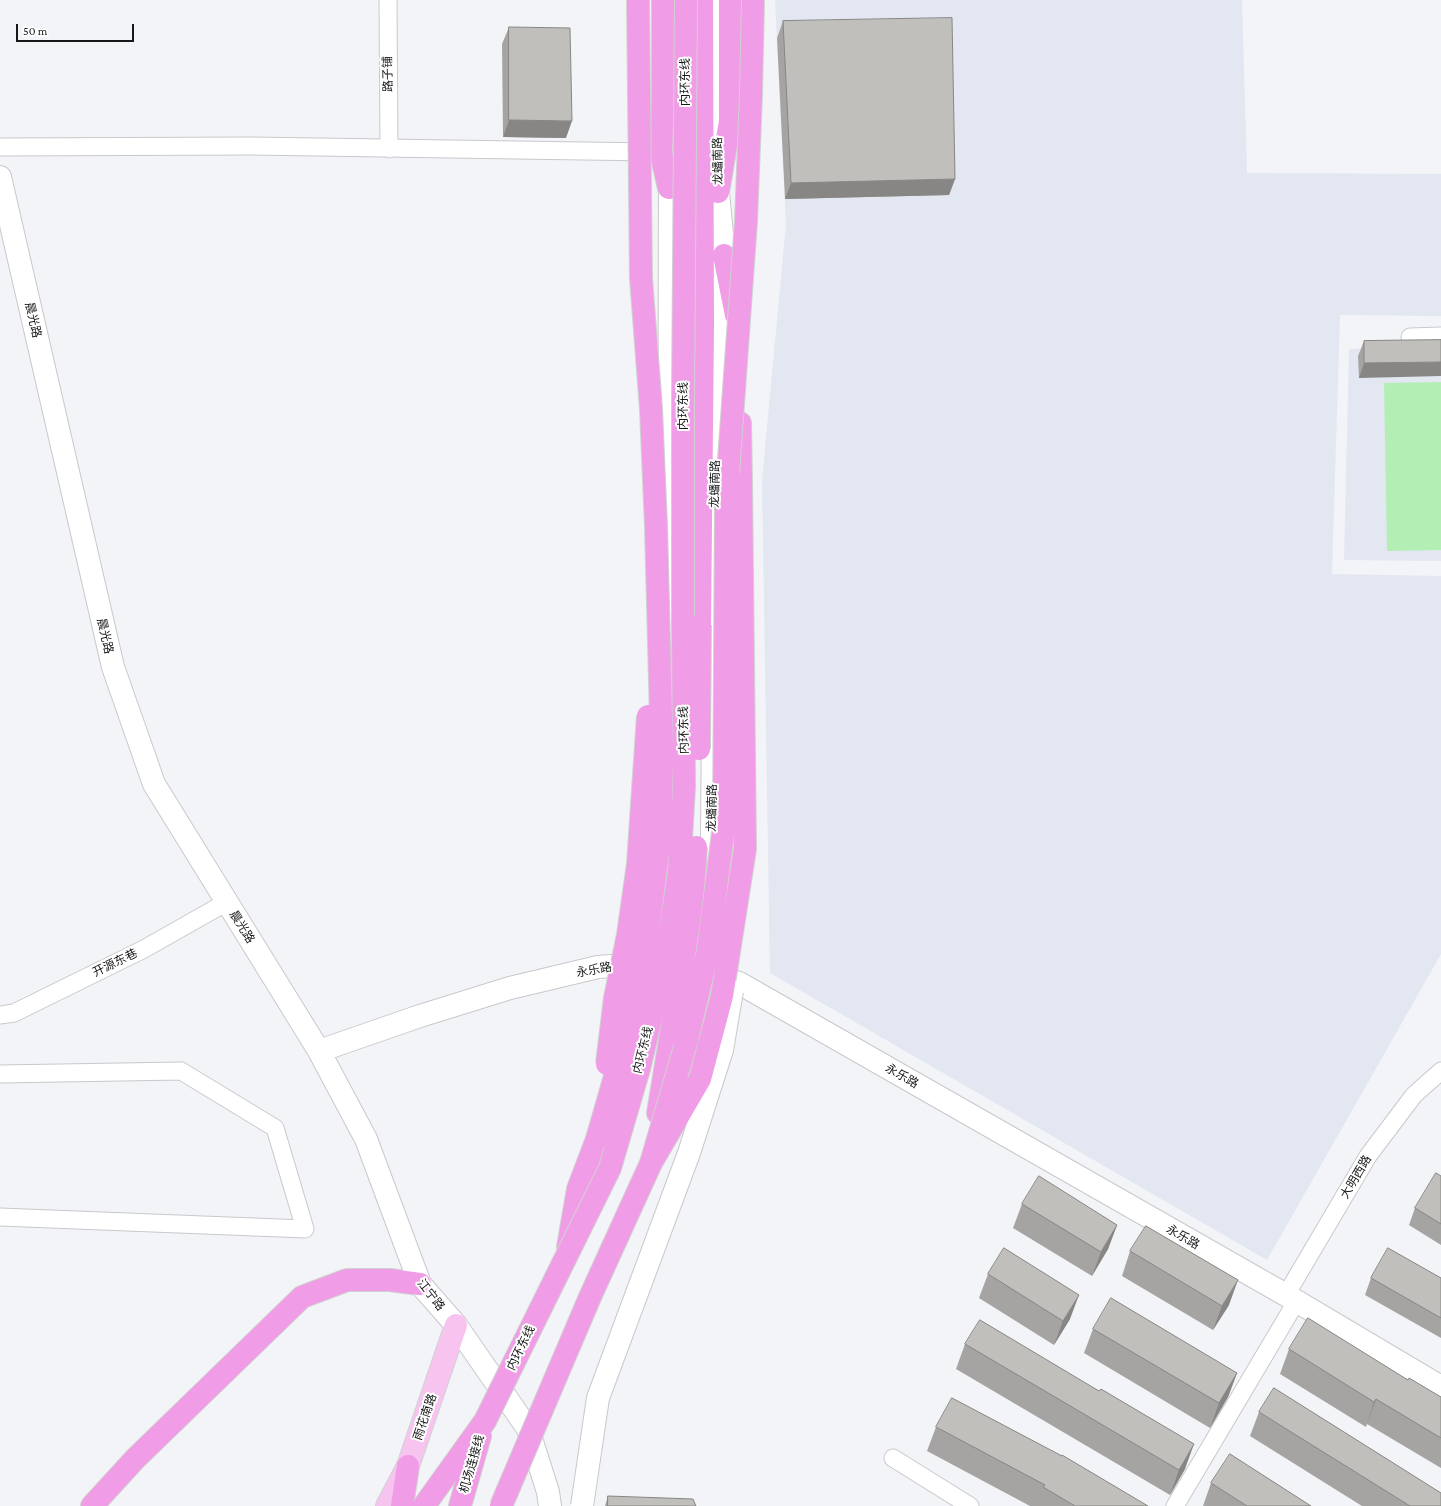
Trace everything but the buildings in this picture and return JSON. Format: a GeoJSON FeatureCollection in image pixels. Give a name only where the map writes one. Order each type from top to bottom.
{"type":"FeatureCollection","features":[{"type":"Feature","properties":{"kind":"highway"},"geometry":{"type":"LineString","coordinates":[[567,1252],[578,1189],[597,1139],[636,1003],[647,938],[660,836],[662,758],[656,526],[642,278],[638,0]]}},
{"type":"Feature","properties":{"kind":"highway"},"geometry":{"type":"LineString","coordinates":[[663,0],[663,93],[661,152],[669,188]]}},
{"type":"Feature","properties":{"kind":"highway","name":"内环东线"},"geometry":{"type":"LineString","coordinates":[[485,1421],[567,1252],[610,1168],[639,1069],[668,946],[680,872],[684,787],[683,454],[686,0]]}},
{"type":"Feature","properties":{"kind":"highway","name":"内环东线"},"geometry":{"type":"LineString","coordinates":[[501,1506],[590,1297],[650,1163],[686,944],[694,881],[699,795],[703,325],[702,0]]}},
{"type":"Feature","properties":{"kind":"highway"},"geometry":{"type":"LineString","coordinates":[[718,192],[730,121],[730,0]]}},
{"type":"Feature","properties":{"kind":"highway"},"geometry":{"type":"LineString","coordinates":[[650,1163],[687,1040],[708,950],[724,824],[726,502],[746,221],[753,0]]}},
{"type":"Feature","properties":{"kind":"highway"},"geometry":{"type":"LineString","coordinates":[[650,1163],[700,1079],[722,996],[745,849],[739,330],[724,255]]}},
{"type":"Feature","properties":{"kind":"highway"},"geometry":{"type":"LineString","coordinates":[[597,1139],[615,998],[628,935],[638,864],[649,702],[669,607]]}},
{"type":"Feature","properties":{"kind":"highway"},"geometry":{"type":"LineString","coordinates":[[92,1506],[135,1459],[302,1297],[346,1280],[390,1280],[420,1284]]}},
{"type":"Feature","properties":{"kind":"highway"},"geometry":{"type":"LineString","coordinates":[[424,1506],[485,1421]]}},
{"type":"Feature","properties":{"kind":"highway","name":"机场连接线"},"geometry":{"type":"LineString","coordinates":[[460,1506],[485,1421]]}},
{"type":"Feature","properties":{"kind":"highway"},"geometry":{"type":"LineString","coordinates":[[402,1506],[408,1466]]}},
{"type":"Feature","properties":{"kind":"main road","name":"雨花南路"},"geometry":{"type":"LineString","coordinates":[[387,1506],[408,1466],[456,1325]]}},
{"type":"Feature","properties":{"kind":"street","name":"路子铺"},"geometry":{"type":"LineString","coordinates":[[388,0],[389,148]]}},
{"type":"Feature","properties":{"kind":"street"},"geometry":{"type":"LineString","coordinates":[[654,963],[670,838],[674,763],[669,607],[669,188],[674,0]]}},
{"type":"Feature","properties":{"kind":"street","name":"龙蟠南路"},"geometry":{"type":"LineString","coordinates":[[694,968],[702,923],[712,837],[715,473],[724,255],[718,192],[716,0]]}},
{"type":"Feature","properties":{"kind":"street"},"geometry":{"type":"LineString","coordinates":[[0,147],[251,146],[661,152]]}},
{"type":"Feature","properties":{"kind":"street","name":"晨光路"},"geometry":{"type":"LineString","coordinates":[[0,177],[113,667],[154,784],[320,1051]]}},
{"type":"Feature","properties":{"kind":"street"},"geometry":{"type":"LineString","coordinates":[[1410,337],[1441,336]]}},
{"type":"Feature","properties":{"kind":"street"},"geometry":{"type":"LineString","coordinates":[[582,1506],[598,1398],[689,1154],[722,1050],[739,954],[745,849]]}},
{"type":"Feature","properties":{"kind":"street","name":"开源东巷"},"geometry":{"type":"LineString","coordinates":[[0,1015],[14,1012],[144,949],[227,902]]}},
{"type":"Feature","properties":{"kind":"street","name":"永乐路"},"geometry":{"type":"LineString","coordinates":[[320,1051],[420,1016],[510,988],[598,967],[654,963],[694,968],[739,983],[1291,1298],[1441,1387]]}},
{"type":"Feature","properties":{"kind":"street","name":"江宁路"},"geometry":{"type":"LineString","coordinates":[[320,1051],[366,1139],[420,1284],[456,1325],[528,1429],[548,1492],[550,1506]]}},
{"type":"Feature","properties":{"kind":"street"},"geometry":{"type":"LineString","coordinates":[[0,1074],[181,1071],[275,1128],[305,1229],[0,1217]]}},
{"type":"Feature","properties":{"kind":"street","name":"大明西路"},"geometry":{"type":"LineString","coordinates":[[1175,1506],[1368,1156],[1414,1096],[1441,1071]]}},
{"type":"Feature","properties":{"kind":"street"},"geometry":{"type":"LineString","coordinates":[[893,1458],[970,1506]]}},
{"type":"Feature","properties":{"kind":"shaded area"},"geometry":{"type":"Polygon","coordinates":[[[775,0],[1242,0],[1247,173],[1441,174],[1441,316],[1340,315],[1332,574],[1441,576],[1441,954],[1267,1260],[770,973],[762,481],[786,224],[775,0]]]}},
{"type":"Feature","properties":{"kind":"shaded area"},"geometry":{"type":"Polygon","coordinates":[[[1441,336],[1441,561],[1344,560],[1349,349],[1409,347],[1441,336]]]}},
{"type":"Feature","properties":{"kind":"green space"},"geometry":{"type":"Polygon","coordinates":[[[1441,382],[1441,550],[1387,551],[1384,383],[1441,382]]]}}]}
